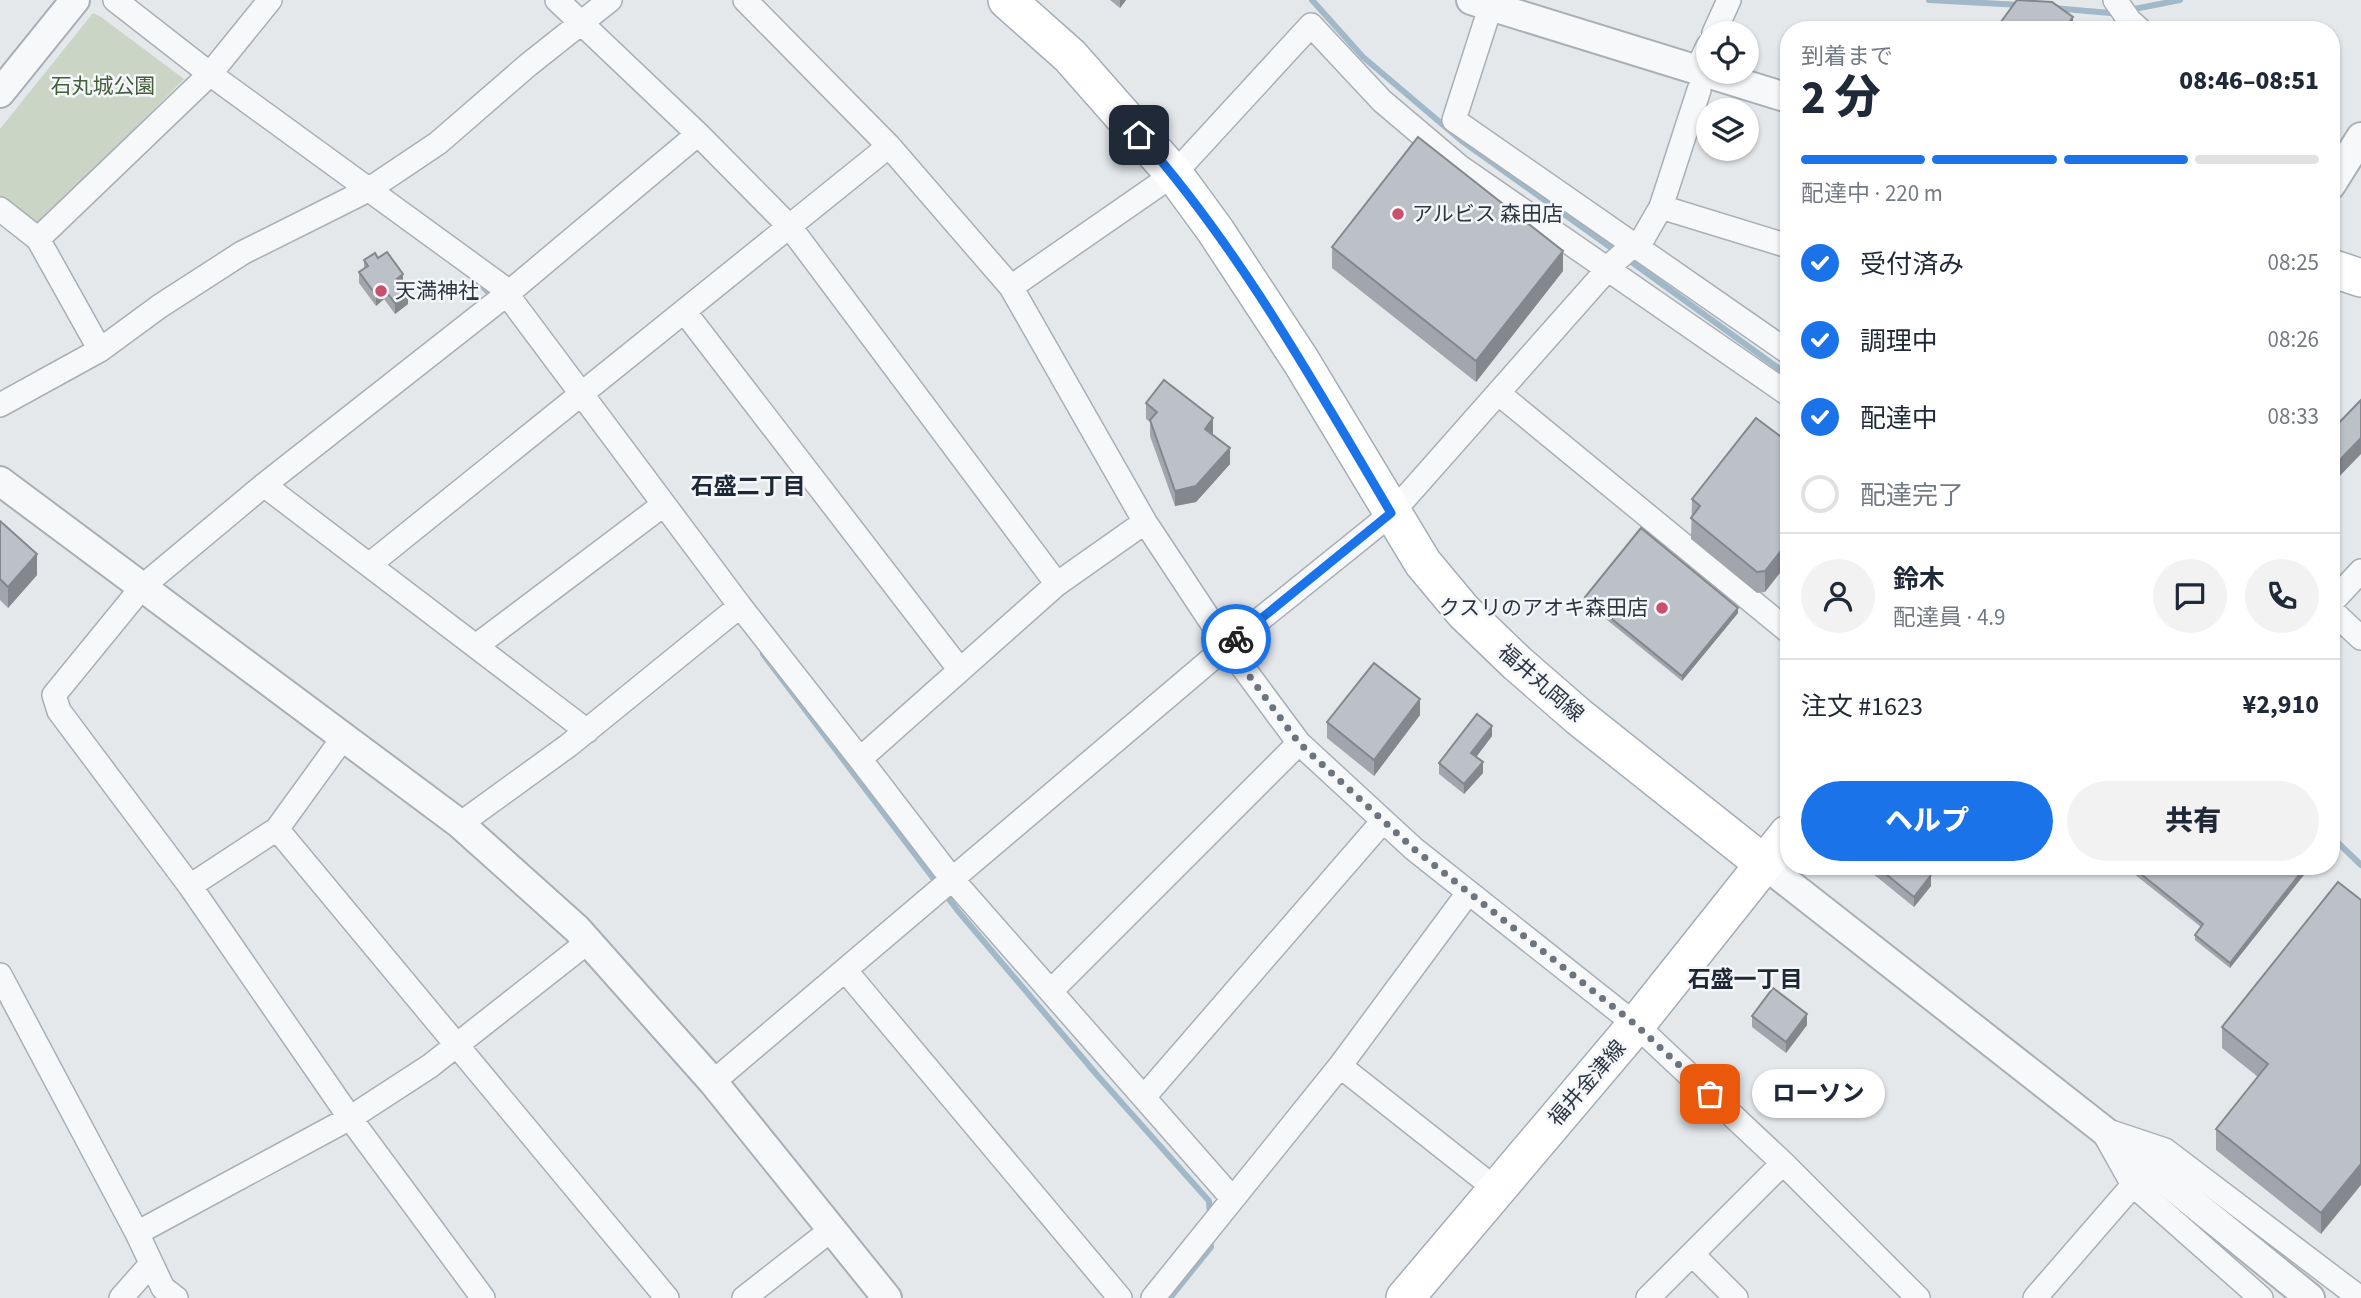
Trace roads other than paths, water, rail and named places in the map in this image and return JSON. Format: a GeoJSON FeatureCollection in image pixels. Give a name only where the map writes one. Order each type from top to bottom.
{"type":"FeatureCollection","features":[{"type":"Feature","properties":{"kind":"main road","name":"福井丸岡線"},"geometry":{"type":"LineString","coordinates":[[1007,0],[1070,56],[1174,174],[1215,230],[1301,361],[1423,562],[1464,612],[1579,717],[1764,864]]}},
{"type":"Feature","properties":{"kind":"main road"},"geometry":{"type":"LineString","coordinates":[[2340,271],[2361,278]]}},
{"type":"Feature","properties":{"kind":"main road"},"geometry":{"type":"LineString","coordinates":[[1764,864],[1780,844]]}},
{"type":"Feature","properties":{"kind":"main road","name":"福井金津線"},"geometry":{"type":"LineString","coordinates":[[1405,1298],[1636,1025],[1764,864]]}},
{"type":"Feature","properties":{"kind":"street"},"geometry":{"type":"LineString","coordinates":[[0,93],[75,0]]}},
{"type":"Feature","properties":{"kind":"street"},"geometry":{"type":"LineString","coordinates":[[115,0],[210,74],[500,285],[663,505],[952,879],[1232,1198]]}},
{"type":"Feature","properties":{"kind":"street"},"geometry":{"type":"LineString","coordinates":[[38,239],[210,74],[270,0]]}},
{"type":"Feature","properties":{"kind":"street"},"geometry":{"type":"LineString","coordinates":[[557,0],[698,134],[790,227],[1057,584]]}},
{"type":"Feature","properties":{"kind":"street"},"geometry":{"type":"LineString","coordinates":[[0,405],[100,350],[159,306],[242,253],[368,190],[438,143],[528,65],[610,0]]}},
{"type":"Feature","properties":{"kind":"street"},"geometry":{"type":"LineString","coordinates":[[745,0],[889,146],[1011,287],[1145,522],[1227,646],[1299,743],[1414,849],[1636,1025],[1783,1163],[1917,1298]]}},
{"type":"Feature","properties":{"kind":"street"},"geometry":{"type":"LineString","coordinates":[[1719,21],[1729,0]]}},
{"type":"Feature","properties":{"kind":"street"},"geometry":{"type":"LineString","coordinates":[[2115,0],[2130,21]]}},
{"type":"Feature","properties":{"kind":"street"},"geometry":{"type":"LineString","coordinates":[[1696,67],[1481,3],[1454,120],[1780,387]]}},
{"type":"Feature","properties":{"kind":"street"},"geometry":{"type":"LineString","coordinates":[[1011,287],[1174,174],[1311,25],[1382,101],[1460,167],[1780,347]]}},
{"type":"Feature","properties":{"kind":"street"},"geometry":{"type":"LineString","coordinates":[[713,1082],[1227,646],[1391,513],[1622,257],[1661,207],[1696,84]]}},
{"type":"Feature","properties":{"kind":"street"},"geometry":{"type":"LineString","coordinates":[[1747,84],[1780,95]]}},
{"type":"Feature","properties":{"kind":"street"},"geometry":{"type":"LineString","coordinates":[[483,1298],[350,1118],[190,886],[59,711],[54,695],[143,586],[264,485],[507,294],[698,134]]}},
{"type":"Feature","properties":{"kind":"street"},"geometry":{"type":"LineString","coordinates":[[2340,171],[2361,137]]}},
{"type":"Feature","properties":{"kind":"street"},"geometry":{"type":"LineString","coordinates":[[369,565],[889,146]]}},
{"type":"Feature","properties":{"kind":"street"},"geometry":{"type":"LineString","coordinates":[[1661,207],[1780,244]]}},
{"type":"Feature","properties":{"kind":"street"},"geometry":{"type":"LineString","coordinates":[[0,209],[38,239],[100,350]]}},
{"type":"Feature","properties":{"kind":"street"},"geometry":{"type":"LineString","coordinates":[[684,312],[960,670]]}},
{"type":"Feature","properties":{"kind":"street"},"geometry":{"type":"LineString","coordinates":[[1498,393],[1780,624]]}},
{"type":"Feature","properties":{"kind":"street"},"geometry":{"type":"LineString","coordinates":[[0,481],[460,824],[589,941],[713,1082],[887,1298]]}},
{"type":"Feature","properties":{"kind":"street"},"geometry":{"type":"LineString","coordinates":[[264,485],[587,731]]}},
{"type":"Feature","properties":{"kind":"street"},"geometry":{"type":"LineString","coordinates":[[475,646],[663,505]]}},
{"type":"Feature","properties":{"kind":"street"},"geometry":{"type":"LineString","coordinates":[[860,759],[1057,584],[1145,522]]}},
{"type":"Feature","properties":{"kind":"street"},"geometry":{"type":"LineString","coordinates":[[2340,593],[2361,571]]}},
{"type":"Feature","properties":{"kind":"street"},"geometry":{"type":"LineString","coordinates":[[460,824],[587,731],[740,606]]}},
{"type":"Feature","properties":{"kind":"street"},"geometry":{"type":"LineString","coordinates":[[2340,618],[2361,638]]}},
{"type":"Feature","properties":{"kind":"street"},"geometry":{"type":"LineString","coordinates":[[190,886],[276,829],[343,738]]}},
{"type":"Feature","properties":{"kind":"street"},"geometry":{"type":"LineString","coordinates":[[1051,991],[1299,743]]}},
{"type":"Feature","properties":{"kind":"street"},"geometry":{"type":"LineString","coordinates":[[1144,1097],[1383,821]]}},
{"type":"Feature","properties":{"kind":"street"},"geometry":{"type":"LineString","coordinates":[[276,829],[458,1044],[667,1298]]}},
{"type":"Feature","properties":{"kind":"street"},"geometry":{"type":"LineString","coordinates":[[1764,864],[2102,1129],[2310,1298]]}},
{"type":"Feature","properties":{"kind":"street"},"geometry":{"type":"LineString","coordinates":[[1153,1298],[1340,1066],[1468,892]]}},
{"type":"Feature","properties":{"kind":"street"},"geometry":{"type":"LineString","coordinates":[[137,1233],[350,1118],[430,1066],[589,941]]}},
{"type":"Feature","properties":{"kind":"street"},"geometry":{"type":"LineString","coordinates":[[845,970],[1120,1298]]}},
{"type":"Feature","properties":{"kind":"street"},"geometry":{"type":"LineString","coordinates":[[0,975],[137,1233],[163,1288],[176,1298]]}},
{"type":"Feature","properties":{"kind":"street"},"geometry":{"type":"LineString","coordinates":[[1340,1066],[1497,1190]]}},
{"type":"Feature","properties":{"kind":"street"},"geometry":{"type":"LineString","coordinates":[[2102,1129],[2133,1185],[2261,1298]]}},
{"type":"Feature","properties":{"kind":"street"},"geometry":{"type":"LineString","coordinates":[[2102,1129],[2165,1150],[2360,1298]]}},
{"type":"Feature","properties":{"kind":"street"},"geometry":{"type":"LineString","coordinates":[[1648,1298],[1783,1163]]}},
{"type":"Feature","properties":{"kind":"street"},"geometry":{"type":"LineString","coordinates":[[2035,1298],[2133,1185]]}},
{"type":"Feature","properties":{"kind":"street"},"geometry":{"type":"LineString","coordinates":[[744,1298],[831,1230]]}},
{"type":"Feature","properties":{"kind":"street"},"geometry":{"type":"LineString","coordinates":[[1692,1254],[1736,1298]]}},
{"type":"Feature","properties":{"kind":"street"},"geometry":{"type":"LineString","coordinates":[[121,1298],[151,1264]]}},
{"type":"Feature","properties":{"kind":"waterway"},"geometry":{"type":"LineString","coordinates":[[1312,0],[1363,57],[1462,141],[1617,252]]}},
{"type":"Feature","properties":{"kind":"waterway"},"geometry":{"type":"LineString","coordinates":[[1929,0],[2021,5]]}},
{"type":"Feature","properties":{"kind":"waterway"},"geometry":{"type":"LineString","coordinates":[[2129,10],[2180,0]]}},
{"type":"Feature","properties":{"kind":"waterway"},"geometry":{"type":"LineString","coordinates":[[2053,8],[2119,12]]}},
{"type":"Feature","properties":{"kind":"waterway"},"geometry":{"type":"LineString","coordinates":[[1626,258],[1780,369]]}},
{"type":"Feature","properties":{"kind":"waterway"},"geometry":{"type":"LineString","coordinates":[[478,282],[495,299]]}},
{"type":"Feature","properties":{"kind":"waterway"},"geometry":{"type":"LineString","coordinates":[[763,654],[958,911],[1097,1075],[1209,1201],[1210,1215]]}},
{"type":"Feature","properties":{"kind":"waterway"},"geometry":{"type":"LineString","coordinates":[[2340,845],[2361,865]]}},
{"type":"Feature","properties":{"kind":"waterway"},"geometry":{"type":"LineString","coordinates":[[1170,1298],[1211,1247],[1210,1237]]}},
{"type":"Feature","properties":{"kind":"place","name":"アルビス 森田店"},"geometry":{"type":"Point","coordinates":[1398,214]}},
{"type":"Feature","properties":{"kind":"place","name":"天満神社"},"geometry":{"type":"Point","coordinates":[381,291]}},
{"type":"Feature","properties":{"kind":"place","name":"クスリのアオキ森田店"},"geometry":{"type":"Point","coordinates":[1662,608]}},
{"type":"Feature","properties":{"kind":"place","name":"ローソン"},"geometry":{"type":"Point","coordinates":[1710,1094]}},
{"type":"Feature","properties":{"kind":"district","name":"石盛二丁目"},"geometry":{"type":"Point","coordinates":[748,486]}},
{"type":"Feature","properties":{"kind":"district","name":"石盛一丁目"},"geometry":{"type":"Point","coordinates":[1745,979]}},
{"type":"Feature","properties":{"kind":"park label","name":"石丸城公園"},"geometry":{"type":"Point","coordinates":[103,86]}}]}
